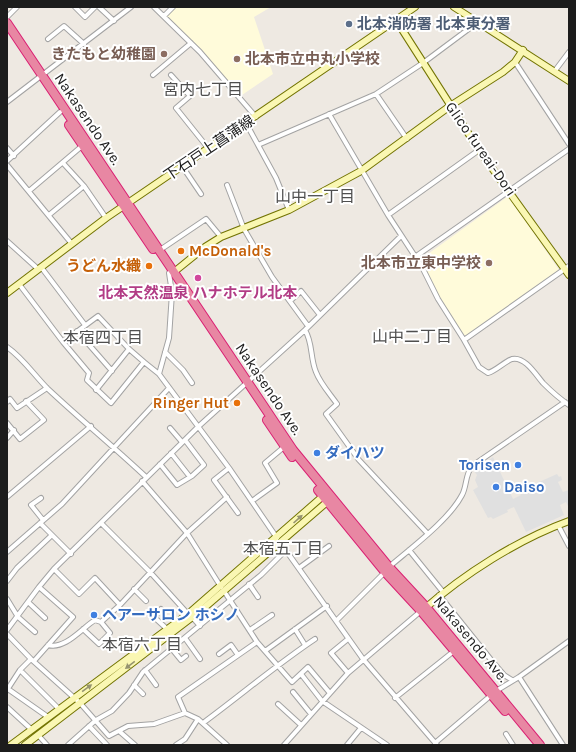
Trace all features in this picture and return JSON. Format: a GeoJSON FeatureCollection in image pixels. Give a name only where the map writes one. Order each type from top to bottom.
{"type":"FeatureCollection","features":[{"type":"Feature","properties":{"kind":"highway","name":"Nakasendo Ave."},"geometry":{"type":"LineString","coordinates":[[7,23],[82,146],[160,250],[171,273]]}},
{"type":"Feature","properties":{"kind":"highway","name":"Nakasendo Ave."},"geometry":{"type":"LineString","coordinates":[[7,33],[40,77],[245,383],[327,498]]}},
{"type":"Feature","properties":{"kind":"highway","name":"Nakasendo Ave."},"geometry":{"type":"LineString","coordinates":[[245,383],[284,447],[387,570],[423,609],[540,745]]}},
{"type":"Feature","properties":{"kind":"highway","name":"Nakasendo Ave."},"geometry":{"type":"LineString","coordinates":[[423,609],[454,651],[494,693]]}},
{"type":"Feature","properties":{"kind":"highway"},"geometry":{"type":"LineString","coordinates":[[494,693],[534,745]]}},
{"type":"Feature","properties":{"kind":"main road","name":"下石戸上菖蒲線"},"geometry":{"type":"LineString","coordinates":[[8,292],[125,204],[256,117],[415,7]]}},
{"type":"Feature","properties":{"kind":"main road"},"geometry":{"type":"LineString","coordinates":[[454,7],[523,50],[554,72],[569,80]]}},
{"type":"Feature","properties":{"kind":"main road","name":"Glico fureai-Dori"},"geometry":{"type":"LineString","coordinates":[[396,20],[479,150],[567,267],[569,275]]}},
{"type":"Feature","properties":{"kind":"main road"},"geometry":{"type":"LineString","coordinates":[[171,273],[205,247],[221,237],[289,210],[361,171],[407,139],[450,106],[503,72],[514,62],[523,50]]}},
{"type":"Feature","properties":{"kind":"main road"},"geometry":{"type":"LineString","coordinates":[[25,745],[80,703],[222,589],[327,498]]}},
{"type":"Feature","properties":{"kind":"main road"},"geometry":{"type":"LineString","coordinates":[[423,609],[460,580],[536,533],[569,521]]}},
{"type":"Feature","properties":{"kind":"main road"},"geometry":{"type":"LineString","coordinates":[[11,745],[167,629],[190,615]]}},
{"type":"Feature","properties":{"kind":"street"},"geometry":{"type":"LineString","coordinates":[[7,17],[17,7]]}},
{"type":"Feature","properties":{"kind":"street"},"geometry":{"type":"LineString","coordinates":[[75,7],[85,17],[95,7]]}},
{"type":"Feature","properties":{"kind":"street"},"geometry":{"type":"LineString","coordinates":[[99,7],[114,21]]}},
{"type":"Feature","properties":{"kind":"street"},"geometry":{"type":"LineString","coordinates":[[7,102],[131,7]]}},
{"type":"Feature","properties":{"kind":"street"},"geometry":{"type":"LineString","coordinates":[[154,7],[191,43],[256,117]]}},
{"type":"Feature","properties":{"kind":"street"},"geometry":{"type":"LineString","coordinates":[[164,16],[173,7]]}},
{"type":"Feature","properties":{"kind":"street"},"geometry":{"type":"LineString","coordinates":[[258,145],[376,94],[423,63],[478,22]]}},
{"type":"Feature","properties":{"kind":"street"},"geometry":{"type":"LineString","coordinates":[[48,39],[64,26],[84,44]]}},
{"type":"Feature","properties":{"kind":"street"},"geometry":{"type":"LineString","coordinates":[[153,76],[191,43]]}},
{"type":"Feature","properties":{"kind":"street"},"geometry":{"type":"LineString","coordinates":[[554,72],[569,52]]}},
{"type":"Feature","properties":{"kind":"street"},"geometry":{"type":"LineString","coordinates":[[514,62],[569,144]]}},
{"type":"Feature","properties":{"kind":"street"},"geometry":{"type":"LineString","coordinates":[[171,75],[190,96],[176,108],[208,148]]}},
{"type":"Feature","properties":{"kind":"street"},"geometry":{"type":"LineString","coordinates":[[376,94],[407,139]]}},
{"type":"Feature","properties":{"kind":"street"},"geometry":{"type":"LineString","coordinates":[[7,161],[14,156],[38,130],[60,112]]}},
{"type":"Feature","properties":{"kind":"street"},"geometry":{"type":"LineString","coordinates":[[329,114],[361,171],[415,257],[438,299],[482,371],[488,373],[511,360],[520,360],[530,366],[544,384],[567,404],[472,466],[468,471],[462,495],[428,534],[387,570],[337,620]]}},
{"type":"Feature","properties":{"kind":"street"},"geometry":{"type":"LineString","coordinates":[[246,123],[276,178],[289,210]]}},
{"type":"Feature","properties":{"kind":"street"},"geometry":{"type":"LineString","coordinates":[[29,191],[82,146]]}},
{"type":"Feature","properties":{"kind":"street"},"geometry":{"type":"LineString","coordinates":[[7,148],[14,156]]}},
{"type":"Feature","properties":{"kind":"street"},"geometry":{"type":"LineString","coordinates":[[415,257],[569,149]]}},
{"type":"Feature","properties":{"kind":"street"},"geometry":{"type":"LineString","coordinates":[[388,215],[479,150]]}},
{"type":"Feature","properties":{"kind":"street"},"geometry":{"type":"LineString","coordinates":[[63,163],[84,186],[106,218]]}},
{"type":"Feature","properties":{"kind":"street"},"geometry":{"type":"LineString","coordinates":[[7,165],[72,244]]}},
{"type":"Feature","properties":{"kind":"street"},"geometry":{"type":"LineString","coordinates":[[182,166],[201,194]]}},
{"type":"Feature","properties":{"kind":"street"},"geometry":{"type":"LineString","coordinates":[[227,185],[244,229],[272,277],[308,326]]}},
{"type":"Feature","properties":{"kind":"street"},"geometry":{"type":"LineString","coordinates":[[49,215],[84,186]]}},
{"type":"Feature","properties":{"kind":"street"},"geometry":{"type":"LineString","coordinates":[[160,250],[206,219],[221,237]]}},
{"type":"Feature","properties":{"kind":"street"},"geometry":{"type":"LineString","coordinates":[[7,630],[18,617],[38,587],[54,569],[102,524],[146,477],[245,383],[320,315],[401,236]]}},
{"type":"Feature","properties":{"kind":"street"},"geometry":{"type":"LineString","coordinates":[[7,241],[40,268],[85,326]]}},
{"type":"Feature","properties":{"kind":"street"},"geometry":{"type":"LineString","coordinates":[[464,340],[567,267]]}},
{"type":"Feature","properties":{"kind":"street"},"geometry":{"type":"LineString","coordinates":[[159,374],[168,338],[172,293],[171,273]]}},
{"type":"Feature","properties":{"kind":"street"},"geometry":{"type":"LineString","coordinates":[[19,284],[63,342],[89,373],[87,380],[111,403],[144,362]]}},
{"type":"Feature","properties":{"kind":"street"},"geometry":{"type":"LineString","coordinates":[[290,301],[301,291],[320,315]]}},
{"type":"Feature","properties":{"kind":"street"},"geometry":{"type":"LineString","coordinates":[[435,303],[438,299]]}},
{"type":"Feature","properties":{"kind":"street"},"geometry":{"type":"LineString","coordinates":[[63,342],[98,316],[129,349],[159,374],[229,468],[337,620],[348,639],[395,698],[436,744],[494,693],[569,641]]}},
{"type":"Feature","properties":{"kind":"street"},"geometry":{"type":"LineString","coordinates":[[304,330],[310,338],[311,356],[316,374],[337,404],[326,414],[360,460],[428,534]]}},
{"type":"Feature","properties":{"kind":"street"},"geometry":{"type":"LineString","coordinates":[[77,331],[112,371]]}},
{"type":"Feature","properties":{"kind":"street"},"geometry":{"type":"LineString","coordinates":[[7,347],[14,352],[47,388],[114,446],[146,477]]}},
{"type":"Feature","properties":{"kind":"street"},"geometry":{"type":"LineString","coordinates":[[96,390],[129,349]]}},
{"type":"Feature","properties":{"kind":"street"},"geometry":{"type":"LineString","coordinates":[[165,352],[183,370],[192,383]]}},
{"type":"Feature","properties":{"kind":"street"},"geometry":{"type":"LineString","coordinates":[[7,402],[10,399],[17,408],[47,388]]}},
{"type":"Feature","properties":{"kind":"street"},"geometry":{"type":"LineString","coordinates":[[7,552],[62,504],[169,388]]}},
{"type":"Feature","properties":{"kind":"street"},"geometry":{"type":"LineString","coordinates":[[7,422],[20,439],[44,420],[26,401]]}},
{"type":"Feature","properties":{"kind":"street"},"geometry":{"type":"LineString","coordinates":[[7,497],[91,426]]}},
{"type":"Feature","properties":{"kind":"street"},"geometry":{"type":"LineString","coordinates":[[160,464],[177,485],[190,477],[204,465],[184,441],[170,428]]}},
{"type":"Feature","properties":{"kind":"street"},"geometry":{"type":"LineString","coordinates":[[7,438],[14,430]]}},
{"type":"Feature","properties":{"kind":"street"},"geometry":{"type":"LineString","coordinates":[[252,501],[278,483],[265,463],[284,447]]}},
{"type":"Feature","properties":{"kind":"street"},"geometry":{"type":"LineString","coordinates":[[171,453],[190,477]]}},
{"type":"Feature","properties":{"kind":"street"},"geometry":{"type":"LineString","coordinates":[[229,468],[214,480],[238,513]]}},
{"type":"Feature","properties":{"kind":"street"},"geometry":{"type":"LineString","coordinates":[[142,481],[187,533],[257,642],[276,665],[292,682],[308,667],[329,692]]}},
{"type":"Feature","properties":{"kind":"street"},"geometry":{"type":"LineString","coordinates":[[101,622],[187,533],[226,497]]}},
{"type":"Feature","properties":{"kind":"street"},"geometry":{"type":"LineString","coordinates":[[41,498],[31,505],[52,535],[71,554]]}},
{"type":"Feature","properties":{"kind":"street"},"geometry":{"type":"LineString","coordinates":[[102,524],[150,572],[200,626]]}},
{"type":"Feature","properties":{"kind":"street"},"geometry":{"type":"LineString","coordinates":[[558,525],[569,546]]}},
{"type":"Feature","properties":{"kind":"street"},"geometry":{"type":"LineString","coordinates":[[7,581],[17,568],[52,535]]}},
{"type":"Feature","properties":{"kind":"street"},"geometry":{"type":"LineString","coordinates":[[299,568],[329,546]]}},
{"type":"Feature","properties":{"kind":"street"},"geometry":{"type":"LineString","coordinates":[[68,745],[96,720],[112,711],[145,670],[200,626],[286,550]]}},
{"type":"Feature","properties":{"kind":"street"},"geometry":{"type":"LineString","coordinates":[[409,550],[492,661],[504,675],[512,680]]}},
{"type":"Feature","properties":{"kind":"street"},"geometry":{"type":"LineString","coordinates":[[54,569],[79,594],[95,578],[120,604]]}},
{"type":"Feature","properties":{"kind":"street"},"geometry":{"type":"LineString","coordinates":[[249,584],[258,597]]}},
{"type":"Feature","properties":{"kind":"street"},"geometry":{"type":"LineString","coordinates":[[38,587],[73,617],[48,645],[20,670],[7,690],[48,717]]}},
{"type":"Feature","properties":{"kind":"street"},"geometry":{"type":"LineString","coordinates":[[134,589],[146,601]]}},
{"type":"Feature","properties":{"kind":"street"},"geometry":{"type":"LineString","coordinates":[[7,599],[18,617],[35,632]]}},
{"type":"Feature","properties":{"kind":"street"},"geometry":{"type":"LineString","coordinates":[[28,602],[45,618]]}},
{"type":"Feature","properties":{"kind":"street"},"geometry":{"type":"LineString","coordinates":[[265,651],[326,606]]}},
{"type":"Feature","properties":{"kind":"street"},"geometry":{"type":"LineString","coordinates":[[161,609],[154,617],[167,629]]}},
{"type":"Feature","properties":{"kind":"street"},"geometry":{"type":"LineString","coordinates":[[285,745],[329,692],[348,673],[423,609]]}},
{"type":"Feature","properties":{"kind":"street"},"geometry":{"type":"LineString","coordinates":[[250,630],[272,614]]}},
{"type":"Feature","properties":{"kind":"street"},"geometry":{"type":"LineString","coordinates":[[48,645],[57,646],[84,629],[95,620],[101,622],[110,633],[99,644],[84,629]]}},
{"type":"Feature","properties":{"kind":"street"},"geometry":{"type":"LineString","coordinates":[[295,629],[305,645]]}},
{"type":"Feature","properties":{"kind":"street"},"geometry":{"type":"LineString","coordinates":[[7,634],[32,660],[74,697],[109,736],[128,726],[154,724],[185,713]]}},
{"type":"Feature","properties":{"kind":"street"},"geometry":{"type":"LineString","coordinates":[[185,638],[200,659]]}},
{"type":"Feature","properties":{"kind":"street"},"geometry":{"type":"LineString","coordinates":[[203,723],[238,697],[276,665],[315,639]]}},
{"type":"Feature","properties":{"kind":"street"},"geometry":{"type":"LineString","coordinates":[[348,639],[331,652],[348,673]]}},
{"type":"Feature","properties":{"kind":"street"},"geometry":{"type":"LineString","coordinates":[[227,745],[198,719],[185,713],[178,697],[257,642]]}},
{"type":"Feature","properties":{"kind":"street"},"geometry":{"type":"LineString","coordinates":[[220,654],[231,645],[238,655]]}},
{"type":"Feature","properties":{"kind":"street"},"geometry":{"type":"LineString","coordinates":[[172,649],[180,660],[186,656]]}},
{"type":"Feature","properties":{"kind":"street"},"geometry":{"type":"LineString","coordinates":[[395,698],[454,651]]}},
{"type":"Feature","properties":{"kind":"street"},"geometry":{"type":"LineString","coordinates":[[20,670],[59,709]]}},
{"type":"Feature","properties":{"kind":"street"},"geometry":{"type":"LineString","coordinates":[[145,670],[156,685]]}},
{"type":"Feature","properties":{"kind":"street"},"geometry":{"type":"LineString","coordinates":[[301,674],[322,702],[387,745]]}},
{"type":"Feature","properties":{"kind":"street"},"geometry":{"type":"LineString","coordinates":[[519,677],[563,745]]}},
{"type":"Feature","properties":{"kind":"street"},"geometry":{"type":"LineString","coordinates":[[134,685],[143,694]]}},
{"type":"Feature","properties":{"kind":"street"},"geometry":{"type":"LineString","coordinates":[[293,692],[311,714]]}},
{"type":"Feature","properties":{"kind":"street"},"geometry":{"type":"LineString","coordinates":[[278,704],[301,725]]}},
{"type":"Feature","properties":{"kind":"street"},"geometry":{"type":"LineString","coordinates":[[7,707],[32,730]]}},
{"type":"Feature","properties":{"kind":"street"},"geometry":{"type":"LineString","coordinates":[[176,745],[185,739],[198,719]]}},
{"type":"Feature","properties":{"kind":"street"},"geometry":{"type":"LineString","coordinates":[[89,726],[107,745]]}},
{"type":"Feature","properties":{"kind":"street"},"geometry":{"type":"LineString","coordinates":[[347,745],[361,728]]}},
{"type":"Feature","properties":{"kind":"street"},"geometry":{"type":"LineString","coordinates":[[119,731],[135,745]]}},
{"type":"Feature","properties":{"kind":"street"},"geometry":{"type":"LineString","coordinates":[[506,734],[513,745]]}},
{"type":"Feature","properties":{"kind":"street"},"geometry":{"type":"LineString","coordinates":[[38,735],[47,745]]}},
{"type":"Feature","properties":{"kind":"shaded area","name":"北本市立中丸小学校"},"geometry":{"type":"Polygon","coordinates":[[[173,7],[271,7],[254,17],[273,74],[242,95],[164,16],[173,7]]]}},
{"type":"Feature","properties":{"kind":"shaded area","name":"北本市立東中学校"},"geometry":{"type":"Polygon","coordinates":[[[507,197],[510,198],[559,270],[467,335],[464,335],[441,300],[421,259],[507,197]]]}},
{"type":"Feature","properties":{"kind":"shaded area"},"geometry":{"type":"Polygon","coordinates":[[[493,457],[513,499],[521,495],[519,491],[557,474],[559,477],[561,476],[562,480],[558,482],[563,492],[569,490],[569,508],[566,502],[560,505],[564,515],[526,532],[514,507],[507,510],[508,512],[493,519],[491,517],[488,518],[473,490],[478,487],[475,480],[477,475],[474,471],[493,457]]]}},
{"type":"Feature","properties":{"kind":"place","name":"北本消防署 北本東分署"},"geometry":{"type":"Point","coordinates":[349,24]}},
{"type":"Feature","properties":{"kind":"place","name":"きたもと幼稚園"},"geometry":{"type":"Point","coordinates":[164,54]}},
{"type":"Feature","properties":{"kind":"place","name":"北本市立中丸小学校"},"geometry":{"type":"Point","coordinates":[237,59]}},
{"type":"Feature","properties":{"kind":"place","name":"McDonald's"},"geometry":{"type":"Point","coordinates":[181,251]}},
{"type":"Feature","properties":{"kind":"place","name":"北本市立東中学校"},"geometry":{"type":"Point","coordinates":[489,263]}},
{"type":"Feature","properties":{"kind":"place","name":"うどん水織"},"geometry":{"type":"Point","coordinates":[149,266]}},
{"type":"Feature","properties":{"kind":"place","name":"北本天然温泉 ハナホテル北本"},"geometry":{"type":"Point","coordinates":[198,278]}},
{"type":"Feature","properties":{"kind":"place","name":"Ringer Hut"},"geometry":{"type":"Point","coordinates":[237,403]}},
{"type":"Feature","properties":{"kind":"place","name":"ダイハツ"},"geometry":{"type":"Point","coordinates":[317,453]}},
{"type":"Feature","properties":{"kind":"place","name":"Torisen"},"geometry":{"type":"Point","coordinates":[518,465]}},
{"type":"Feature","properties":{"kind":"place","name":"Daiso"},"geometry":{"type":"Point","coordinates":[496,487]}},
{"type":"Feature","properties":{"kind":"place","name":"ヘアーサロン ホシノ"},"geometry":{"type":"Point","coordinates":[94,615]}},
{"type":"Feature","properties":{"kind":"district","name":"宮内七丁目"},"geometry":{"type":"Point","coordinates":[203,89]}},
{"type":"Feature","properties":{"kind":"district","name":"山中一丁目"},"geometry":{"type":"Point","coordinates":[315,196]}},
{"type":"Feature","properties":{"kind":"district","name":"山中二丁目"},"geometry":{"type":"Point","coordinates":[412,336]}},
{"type":"Feature","properties":{"kind":"district","name":"本宿四丁目"},"geometry":{"type":"Point","coordinates":[103,337]}},
{"type":"Feature","properties":{"kind":"district","name":"本宿五丁目"},"geometry":{"type":"Point","coordinates":[283,548]}},
{"type":"Feature","properties":{"kind":"district","name":"本宿六丁目"},"geometry":{"type":"Point","coordinates":[142,644]}}]}
